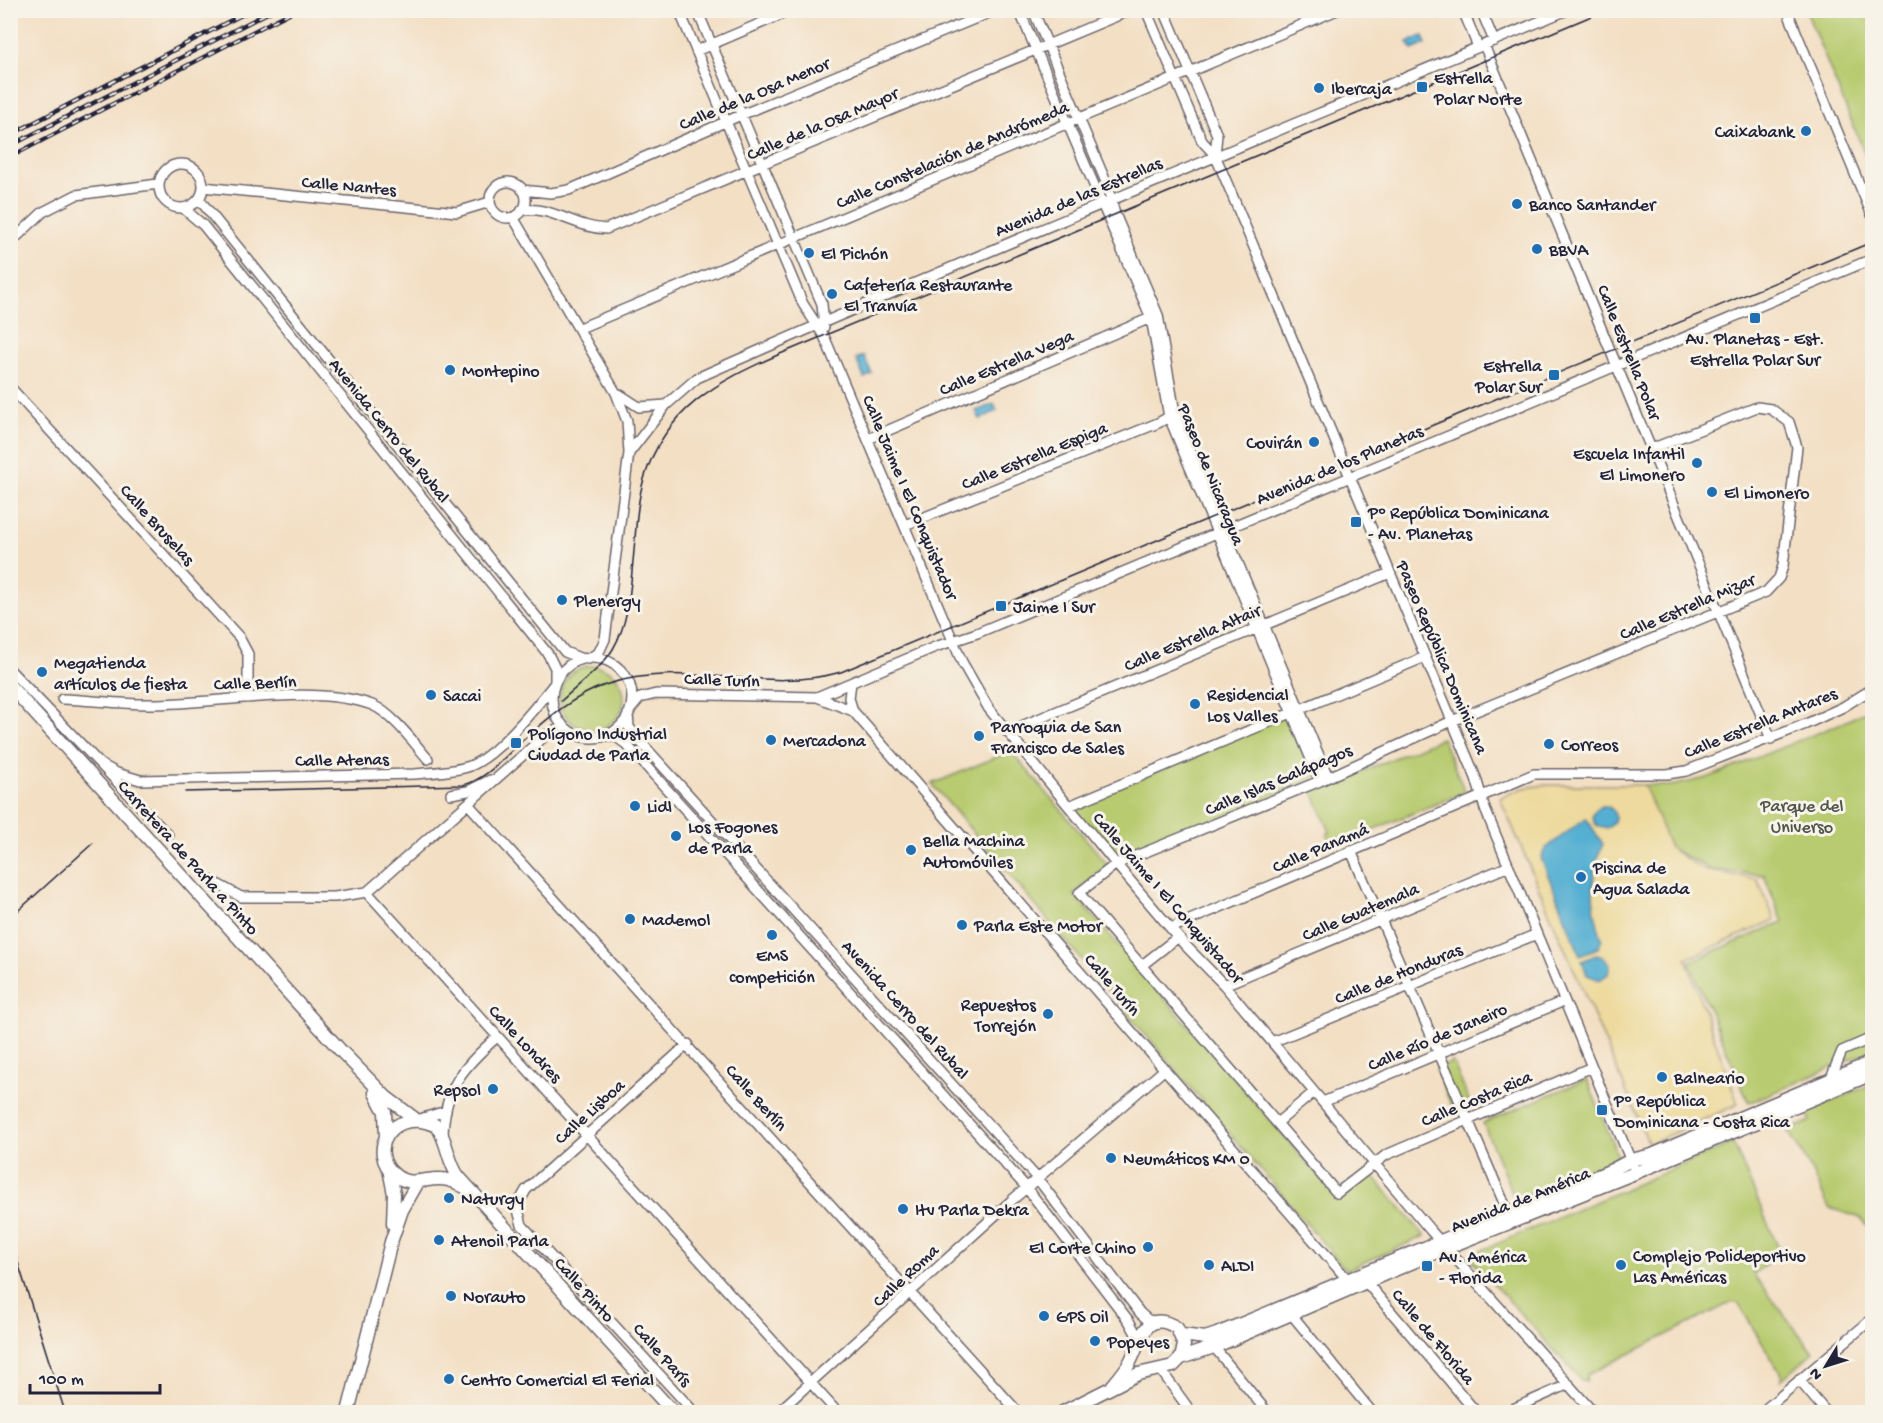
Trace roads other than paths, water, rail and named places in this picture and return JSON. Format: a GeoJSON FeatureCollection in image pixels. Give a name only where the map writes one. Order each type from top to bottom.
{"type":"FeatureCollection","features":[{"type":"Feature","properties":{"kind":"main road","name":"Carretera de Parla a Pinto"},"geometry":{"type":"LineString","coordinates":[[12,677],[342,1052],[381,1100],[387,1123],[386,1138]]}},
{"type":"Feature","properties":{"kind":"main road","name":"Carretera de Parla a Pinto"},"geometry":{"type":"LineString","coordinates":[[342,1052],[386,1097],[417,1119]]}},
{"type":"Feature","properties":{"kind":"main road","name":"Avenida de América"},"geometry":{"type":"LineString","coordinates":[[1180,1359],[1292,1315],[1366,1282],[1509,1212],[1631,1160],[1652,1155],[1872,1062]]}},
{"type":"Feature","properties":{"kind":"main road","name":"Avenida de América"},"geometry":{"type":"LineString","coordinates":[[1182,1335],[1205,1338],[1217,1334],[1347,1279],[1635,1173],[1872,1074]]}},
{"type":"Feature","properties":{"kind":"main road"},"geometry":{"type":"LineString","coordinates":[[348,1413],[391,1242],[402,1210],[424,1181],[438,1173],[447,1155],[443,1136],[436,1126],[417,1119],[400,1122],[386,1138],[384,1158],[389,1169],[394,1194],[391,1242]]}},
{"type":"Feature","properties":{"kind":"main road","name":"Calle Pinto"},"geometry":{"type":"LineString","coordinates":[[447,1155],[451,1166],[471,1191],[673,1413]]}},
{"type":"Feature","properties":{"kind":"main road"},"geometry":{"type":"LineString","coordinates":[[389,1169],[406,1181],[454,1181],[471,1191]]}},
{"type":"Feature","properties":{"kind":"main road"},"geometry":{"type":"LineString","coordinates":[[1063,1413],[1113,1385],[1157,1369],[1173,1366],[1180,1359],[1184,1345],[1182,1335],[1170,1324],[1162,1322],[1149,1326],[1138,1341],[1130,1362],[1113,1385]]}},
{"type":"Feature","properties":{"kind":"main road"},"geometry":{"type":"LineString","coordinates":[[1138,1341],[1140,1356],[1157,1369]]}},
{"type":"Feature","properties":{"kind":"street"},"geometry":{"type":"LineString","coordinates":[[679,10],[802,304],[820,323]]}},
{"type":"Feature","properties":{"kind":"street","name":"Calle Jaime I El Conquistador"},"geometry":{"type":"LineString","coordinates":[[697,10],[822,304],[820,323],[824,336],[962,662],[989,709],[1178,937],[1224,985],[1443,1244],[1593,1413]]}},
{"type":"Feature","properties":{"kind":"street"},"geometry":{"type":"LineString","coordinates":[[696,51],[792,10]]}},
{"type":"Feature","properties":{"kind":"street","name":"Calle de la Osa Menor"},"geometry":{"type":"LineString","coordinates":[[522,190],[551,193],[569,190],[741,115],[996,10]]}},
{"type":"Feature","properties":{"kind":"street","name":"Paseo de Nicaragua"},"geometry":{"type":"LineString","coordinates":[[1019,10],[1067,124],[1106,202],[1154,316],[1172,415],[1324,779]]}},
{"type":"Feature","properties":{"kind":"street","name":"Paseo de Nicaragua"},"geometry":{"type":"LineString","coordinates":[[1033,10],[1078,118],[1106,202]]}},
{"type":"Feature","properties":{"kind":"street","name":"Calle de la Osa Mayor"},"geometry":{"type":"LineString","coordinates":[[522,210],[532,209],[553,213],[590,229],[606,229],[763,166],[1131,10]]}},
{"type":"Feature","properties":{"kind":"street","name":"Paseo República Dominicana"},"geometry":{"type":"LineString","coordinates":[[1146,10],[1202,141],[1215,157],[1350,477],[1452,721],[1635,1173]]}},
{"type":"Feature","properties":{"kind":"street","name":"Paseo República Dominicana"},"geometry":{"type":"LineString","coordinates":[[1164,10],[1217,135],[1215,157]]}},
{"type":"Feature","properties":{"kind":"street","name":"Calle Constelación de Andrómeda"},"geometry":{"type":"LineString","coordinates":[[580,328],[1337,10]]}},
{"type":"Feature","properties":{"kind":"street","name":"Calle Estrella Polar"},"geometry":{"type":"LineString","coordinates":[[1463,10],[1486,44],[1772,739]]}},
{"type":"Feature","properties":{"kind":"street","name":"Calle Estrella Polar"},"geometry":{"type":"LineString","coordinates":[[1481,10],[1486,44]]}},
{"type":"Feature","properties":{"kind":"street","name":"Avenida de las Estrellas"},"geometry":{"type":"LineString","coordinates":[[629,453],[666,405],[697,378],[820,323],[1106,202],[1568,10]]}},
{"type":"Feature","properties":{"kind":"street"},"geometry":{"type":"LineString","coordinates":[[1786,10],[1872,215]]}},
{"type":"Feature","properties":{"kind":"street"},"geometry":{"type":"LineString","coordinates":[[178,164],[186,164],[198,172],[203,187],[199,199],[183,208],[168,204],[162,199],[158,184],[164,170],[178,164]]}},
{"type":"Feature","properties":{"kind":"street"},"geometry":{"type":"LineString","coordinates":[[502,183],[513,183],[522,190],[525,199],[522,210],[513,217],[498,215],[490,202],[493,190],[502,183]]}},
{"type":"Feature","properties":{"kind":"street"},"geometry":{"type":"LineString","coordinates":[[10,243],[43,212],[76,195],[158,184]]}},
{"type":"Feature","properties":{"kind":"street","name":"Calle Nantes"},"geometry":{"type":"LineString","coordinates":[[203,187],[457,212],[490,202]]}},
{"type":"Feature","properties":{"kind":"street","name":"Avenida Cerro del Rubal"},"geometry":{"type":"LineString","coordinates":[[199,199],[565,652],[585,659]]}},
{"type":"Feature","properties":{"kind":"street","name":"Avenida Cerro del Rubal"},"geometry":{"type":"LineString","coordinates":[[183,208],[210,234],[551,658],[555,668],[555,683]]}},
{"type":"Feature","properties":{"kind":"street"},"geometry":{"type":"LineString","coordinates":[[513,217],[580,328],[616,393],[627,421],[629,453],[605,639],[599,652],[565,668],[555,683],[554,707],[569,731]]}},
{"type":"Feature","properties":{"kind":"street","name":"Avenida de los Planetas"},"geometry":{"type":"LineString","coordinates":[[817,697],[953,640],[977,633],[1872,259]]}},
{"type":"Feature","properties":{"kind":"street","name":"Calle Estrella Vega"},"geometry":{"type":"LineString","coordinates":[[868,439],[1154,316]]}},
{"type":"Feature","properties":{"kind":"street","name":"Calle Bruselas"},"geometry":{"type":"LineString","coordinates":[[10,387],[239,637],[248,654],[248,698]]}},
{"type":"Feature","properties":{"kind":"street"},"geometry":{"type":"LineString","coordinates":[[616,393],[639,407],[666,405]]}},
{"type":"Feature","properties":{"kind":"street","name":"Calle Estrella Mizar"},"geometry":{"type":"LineString","coordinates":[[1452,721],[1719,612],[1766,591],[1779,578],[1791,514],[1797,447],[1789,422],[1779,414],[1757,407],[1651,448]]}},
{"type":"Feature","properties":{"kind":"street","name":"Calle Estrella Espiga"},"geometry":{"type":"LineString","coordinates":[[905,525],[1172,415]]}},
{"type":"Feature","properties":{"kind":"street","name":"Calle Estrella Altair"},"geometry":{"type":"LineString","coordinates":[[1007,732],[1390,573]]}},
{"type":"Feature","properties":{"kind":"street"},"geometry":{"type":"LineString","coordinates":[[1069,806],[1425,657]]}},
{"type":"Feature","properties":{"kind":"street"},"geometry":{"type":"LineString","coordinates":[[208,879],[241,897],[335,897],[367,892],[550,732],[569,731],[587,737],[604,736],[622,724],[629,712],[631,692],[619,669],[605,660],[585,659]]}},
{"type":"Feature","properties":{"kind":"street"},"geometry":{"type":"LineString","coordinates":[[12,677],[168,835]]}},
{"type":"Feature","properties":{"kind":"street","name":"Calle Atenas"},"geometry":{"type":"LineString","coordinates":[[100,764],[117,773],[140,780],[422,773],[471,766],[484,758],[527,718],[555,683]]}},
{"type":"Feature","properties":{"kind":"street"},"geometry":{"type":"LineString","coordinates":[[851,683],[849,698],[853,711]]}},
{"type":"Feature","properties":{"kind":"street","name":"Calle Estrella Antares"},"geometry":{"type":"LineString","coordinates":[[1482,798],[1534,774],[1675,774],[1703,766],[1772,739],[1843,707],[1872,689]]}},
{"type":"Feature","properties":{"kind":"street","name":"Calle Turín"},"geometry":{"type":"LineString","coordinates":[[629,712],[636,701],[651,694],[817,697],[853,711],[1347,1279]]}},
{"type":"Feature","properties":{"kind":"street","name":"Calle Berlín"},"geometry":{"type":"LineString","coordinates":[[62,699],[149,704],[248,698],[331,697],[373,706],[400,727],[440,771]]}},
{"type":"Feature","properties":{"kind":"street","name":"Avenida Cerro del Rubal"},"geometry":{"type":"LineString","coordinates":[[629,712],[629,727],[637,738],[1038,1178],[1140,1313],[1149,1320],[1162,1322]]}},
{"type":"Feature","properties":{"kind":"street","name":"Calle Islas Galápagos"},"geometry":{"type":"LineString","coordinates":[[1141,966],[1079,893],[1116,864],[1324,779],[1452,721]]}},
{"type":"Feature","properties":{"kind":"street","name":"Avenida Cerro del Rubal"},"geometry":{"type":"LineString","coordinates":[[604,736],[615,736],[626,744],[1026,1187],[1129,1321],[1138,1341]]}},
{"type":"Feature","properties":{"kind":"street"},"geometry":{"type":"LineString","coordinates":[[422,773],[427,769],[428,759]]}},
{"type":"Feature","properties":{"kind":"street"},"geometry":{"type":"LineString","coordinates":[[451,794],[468,791],[499,776]]}},
{"type":"Feature","properties":{"kind":"street","name":"Calle Panamá"},"geometry":{"type":"LineString","coordinates":[[1171,928],[1482,798]]}},
{"type":"Feature","properties":{"kind":"street","name":"Calle Berlín"},"geometry":{"type":"LineString","coordinates":[[469,805],[688,1044],[1018,1413]]}},
{"type":"Feature","properties":{"kind":"street"},"geometry":{"type":"LineString","coordinates":[[1351,851],[1509,1212]]}},
{"type":"Feature","properties":{"kind":"street","name":"Calle Guatemala"},"geometry":{"type":"LineString","coordinates":[[1224,985],[1509,866]]}},
{"type":"Feature","properties":{"kind":"street","name":"Calle Londres"},"geometry":{"type":"LineString","coordinates":[[367,892],[837,1413]]}},
{"type":"Feature","properties":{"kind":"street","name":"Calle de Honduras"},"geometry":{"type":"LineString","coordinates":[[1272,1042],[1537,934]]}},
{"type":"Feature","properties":{"kind":"street"},"geometry":{"type":"LineString","coordinates":[[1178,937],[1141,966],[1277,1123],[1314,1092]]}},
{"type":"Feature","properties":{"kind":"street","name":"Calle Río de Janeiro"},"geometry":{"type":"LineString","coordinates":[[1323,1102],[1564,1001]]}},
{"type":"Feature","properties":{"kind":"street"},"geometry":{"type":"LineString","coordinates":[[443,1136],[446,1111],[458,1076],[469,1061],[497,1037]]}},
{"type":"Feature","properties":{"kind":"street"},"geometry":{"type":"LineString","coordinates":[[1830,1080],[1840,1054],[1872,1038]]}},
{"type":"Feature","properties":{"kind":"street","name":"Calle Lisboa"},"geometry":{"type":"LineString","coordinates":[[517,1206],[526,1190],[688,1044]]}},
{"type":"Feature","properties":{"kind":"street","name":"Calle Costa Rica"},"geometry":{"type":"LineString","coordinates":[[1277,1123],[1337,1193],[1386,1155],[1592,1067]]}},
{"type":"Feature","properties":{"kind":"street","name":"Calle Roma"},"geometry":{"type":"LineString","coordinates":[[778,1413],[1026,1187],[1166,1069]]}},
{"type":"Feature","properties":{"kind":"street"},"geometry":{"type":"LineString","coordinates":[[417,1119],[446,1111]]}},
{"type":"Feature","properties":{"kind":"street","name":"Calle París"},"geometry":{"type":"LineString","coordinates":[[517,1206],[522,1225],[694,1413]]}},
{"type":"Feature","properties":{"kind":"street","name":"Calle de Florida"},"geometry":{"type":"LineString","coordinates":[[1366,1282],[1476,1413]]}},
{"type":"Feature","properties":{"kind":"street"},"geometry":{"type":"LineString","coordinates":[[1292,1315],[1372,1413]]}},
{"type":"Feature","properties":{"kind":"street"},"geometry":{"type":"LineString","coordinates":[[1762,1413],[1872,1319]]}},
{"type":"Feature","properties":{"kind":"street"},"geometry":{"type":"LineString","coordinates":[[1214,1347],[1267,1413]]}},
{"type":"Feature","properties":{"kind":"street"},"geometry":{"type":"LineString","coordinates":[[1179,1394],[1174,1372],[1180,1359]]}},
{"type":"Feature","properties":{"kind":"street"},"geometry":{"type":"LineString","coordinates":[[1157,1369],[1179,1394],[1191,1413]]}},
{"type":"Feature","properties":{"kind":"street"},"geometry":{"type":"LineString","coordinates":[[1799,1380],[1826,1413]]}},
{"type":"Feature","properties":{"kind":"street"},"geometry":{"type":"LineString","coordinates":[[1506,1413],[1569,1384]]}},
{"type":"Feature","properties":{"kind":"water"},"geometry":{"type":"Polygon","coordinates":[[[1423,36],[1426,44],[1412,50],[1408,42],[1423,36]]]}},
{"type":"Feature","properties":{"kind":"water"},"geometry":{"type":"Polygon","coordinates":[[[864,356],[872,374],[864,378],[856,359],[864,356]]]}},
{"type":"Feature","properties":{"kind":"water"},"geometry":{"type":"Polygon","coordinates":[[[994,404],[997,411],[980,419],[976,411],[994,404]]]}},
{"type":"Feature","properties":{"kind":"water"},"geometry":{"type":"Polygon","coordinates":[[[1604,806],[1612,809],[1615,817],[1612,825],[1604,828],[1596,825],[1593,817],[1596,809],[1604,806]]]}},
{"type":"Feature","properties":{"kind":"water"},"geometry":{"type":"Polygon","coordinates":[[[1586,818],[1603,844],[1593,879],[1595,915],[1602,939],[1598,948],[1580,955],[1541,858],[1545,849],[1586,818]]]}},
{"type":"Feature","properties":{"kind":"water"},"geometry":{"type":"Polygon","coordinates":[[[1596,955],[1604,957],[1610,964],[1608,974],[1600,980],[1587,975],[1582,961],[1596,955]]]}},
{"type":"Feature","properties":{"kind":"tram line"},"geometry":{"type":"LineString","coordinates":[[561,701],[602,663],[618,639],[626,617],[630,595],[639,499],[653,455],[665,434],[680,416],[715,387],[780,354],[1606,10]]}},
{"type":"Feature","properties":{"kind":"tram line"},"geometry":{"type":"LineString","coordinates":[[185,792],[463,785],[487,773],[562,708],[584,694],[608,684],[636,677],[665,675],[783,680],[812,678],[841,672],[1872,242]]}},
{"type":"Feature","properties":{"kind":"tram line"},"geometry":{"type":"LineString","coordinates":[[10,918],[93,843]]}},
{"type":"Feature","properties":{"kind":"tram line"},"geometry":{"type":"LineString","coordinates":[[10,1237],[65,1412]]}},
{"type":"Feature","properties":{"kind":"railway"},"geometry":{"type":"LineString","coordinates":[[10,135],[251,10]]}},
{"type":"Feature","properties":{"kind":"railway"},"geometry":{"type":"LineString","coordinates":[[10,146],[273,10]]}},
{"type":"Feature","properties":{"kind":"railway"},"geometry":{"type":"LineString","coordinates":[[10,157],[295,10]]}},
{"type":"Feature","properties":{"kind":"place","name":"Estrella Polar Norte"},"geometry":{"type":"Point","coordinates":[1422,87]}},
{"type":"Feature","properties":{"kind":"place","name":"Ibercaja"},"geometry":{"type":"Point","coordinates":[1319,88]}},
{"type":"Feature","properties":{"kind":"place","name":"Caixabank"},"geometry":{"type":"Point","coordinates":[1806,131]}},
{"type":"Feature","properties":{"kind":"place","name":"Banco Santander"},"geometry":{"type":"Point","coordinates":[1517,204]}},
{"type":"Feature","properties":{"kind":"place","name":"BBVA"},"geometry":{"type":"Point","coordinates":[1537,249]}},
{"type":"Feature","properties":{"kind":"place","name":"El Pichón"},"geometry":{"type":"Point","coordinates":[809,253]}},
{"type":"Feature","properties":{"kind":"place","name":"Cafetería Restaurante El Tranvía"},"geometry":{"type":"Point","coordinates":[832,294]}},
{"type":"Feature","properties":{"kind":"place","name":"Av. Planetas - Est. Estrella Polar Sur"},"geometry":{"type":"Point","coordinates":[1755,318]}},
{"type":"Feature","properties":{"kind":"place","name":"Montepino"},"geometry":{"type":"Point","coordinates":[450,370]}},
{"type":"Feature","properties":{"kind":"place","name":"Estrella Polar Sur"},"geometry":{"type":"Point","coordinates":[1554,375]}},
{"type":"Feature","properties":{"kind":"place","name":"Covirán"},"geometry":{"type":"Point","coordinates":[1314,442]}},
{"type":"Feature","properties":{"kind":"place","name":"Escuela Infantil El Limonero"},"geometry":{"type":"Point","coordinates":[1697,463]}},
{"type":"Feature","properties":{"kind":"place","name":"El Limonero"},"geometry":{"type":"Point","coordinates":[1712,492]}},
{"type":"Feature","properties":{"kind":"place","name":"Pº República Dominicana - Av. Planetas"},"geometry":{"type":"Point","coordinates":[1356,522]}},
{"type":"Feature","properties":{"kind":"place","name":"Plenergy"},"geometry":{"type":"Point","coordinates":[562,600]}},
{"type":"Feature","properties":{"kind":"place","name":"Jaime I Sur"},"geometry":{"type":"Point","coordinates":[1001,606]}},
{"type":"Feature","properties":{"kind":"place","name":"Megatienda artículos de fiesta"},"geometry":{"type":"Point","coordinates":[42,672]}},
{"type":"Feature","properties":{"kind":"place","name":"Sacai"},"geometry":{"type":"Point","coordinates":[431,695]}},
{"type":"Feature","properties":{"kind":"place","name":"Residencial Los Valles"},"geometry":{"type":"Point","coordinates":[1195,704]}},
{"type":"Feature","properties":{"kind":"place","name":"Parroquia de San Francisco de Sales"},"geometry":{"type":"Point","coordinates":[979,736]}},
{"type":"Feature","properties":{"kind":"place","name":"Mercadona"},"geometry":{"type":"Point","coordinates":[771,740]}},
{"type":"Feature","properties":{"kind":"place","name":"Polígono Industrial Ciudad de Parla"},"geometry":{"type":"Point","coordinates":[516,743]}},
{"type":"Feature","properties":{"kind":"place","name":"Correos"},"geometry":{"type":"Point","coordinates":[1549,744]}},
{"type":"Feature","properties":{"kind":"place","name":"Lidl"},"geometry":{"type":"Point","coordinates":[635,806]}},
{"type":"Feature","properties":{"kind":"place","name":"Los Fogones de Parla"},"geometry":{"type":"Point","coordinates":[676,836]}},
{"type":"Feature","properties":{"kind":"place","name":"Bella Machina Automóviles"},"geometry":{"type":"Point","coordinates":[911,850]}},
{"type":"Feature","properties":{"kind":"place","name":"Piscina de Agua Salada"},"geometry":{"type":"Point","coordinates":[1581,877]}},
{"type":"Feature","properties":{"kind":"place","name":"Mademol"},"geometry":{"type":"Point","coordinates":[630,919]}},
{"type":"Feature","properties":{"kind":"place","name":"Parla Este Motor"},"geometry":{"type":"Point","coordinates":[962,925]}},
{"type":"Feature","properties":{"kind":"place","name":"EMS competición"},"geometry":{"type":"Point","coordinates":[772,935]}},
{"type":"Feature","properties":{"kind":"place","name":"Repuestos Torrejón"},"geometry":{"type":"Point","coordinates":[1048,1014]}},
{"type":"Feature","properties":{"kind":"place","name":"Balneario"},"geometry":{"type":"Point","coordinates":[1662,1077]}},
{"type":"Feature","properties":{"kind":"place","name":"Repsol"},"geometry":{"type":"Point","coordinates":[493,1089]}},
{"type":"Feature","properties":{"kind":"place","name":"Pº República Dominicana - Costa Rica"},"geometry":{"type":"Point","coordinates":[1602,1110]}},
{"type":"Feature","properties":{"kind":"place","name":"Neumáticos KM 0"},"geometry":{"type":"Point","coordinates":[1111,1158]}},
{"type":"Feature","properties":{"kind":"place","name":"Naturgy"},"geometry":{"type":"Point","coordinates":[449,1198]}},
{"type":"Feature","properties":{"kind":"place","name":"Itv Parla Dekra"},"geometry":{"type":"Point","coordinates":[903,1209]}},
{"type":"Feature","properties":{"kind":"place","name":"Atenoil Parla"},"geometry":{"type":"Point","coordinates":[439,1240]}},
{"type":"Feature","properties":{"kind":"place","name":"El Corte Chino"},"geometry":{"type":"Point","coordinates":[1148,1247]}},
{"type":"Feature","properties":{"kind":"place","name":"ALDI"},"geometry":{"type":"Point","coordinates":[1209,1265]}},
{"type":"Feature","properties":{"kind":"place","name":"Complejo Polideportivo Las Américas"},"geometry":{"type":"Point","coordinates":[1621,1265]}},
{"type":"Feature","properties":{"kind":"place","name":"Av. América - Florida"},"geometry":{"type":"Point","coordinates":[1427,1266]}},
{"type":"Feature","properties":{"kind":"place","name":"Norauto"},"geometry":{"type":"Point","coordinates":[451,1296]}},
{"type":"Feature","properties":{"kind":"place","name":"GPS Oil"},"geometry":{"type":"Point","coordinates":[1044,1316]}},
{"type":"Feature","properties":{"kind":"place","name":"Popeyes"},"geometry":{"type":"Point","coordinates":[1095,1341]}},
{"type":"Feature","properties":{"kind":"place","name":"Centro Comercial El Ferial"},"geometry":{"type":"Point","coordinates":[449,1379]}},
{"type":"Feature","properties":{"kind":"park label","name":"Parque del Universo"},"geometry":{"type":"Point","coordinates":[1802,815]}}]}
